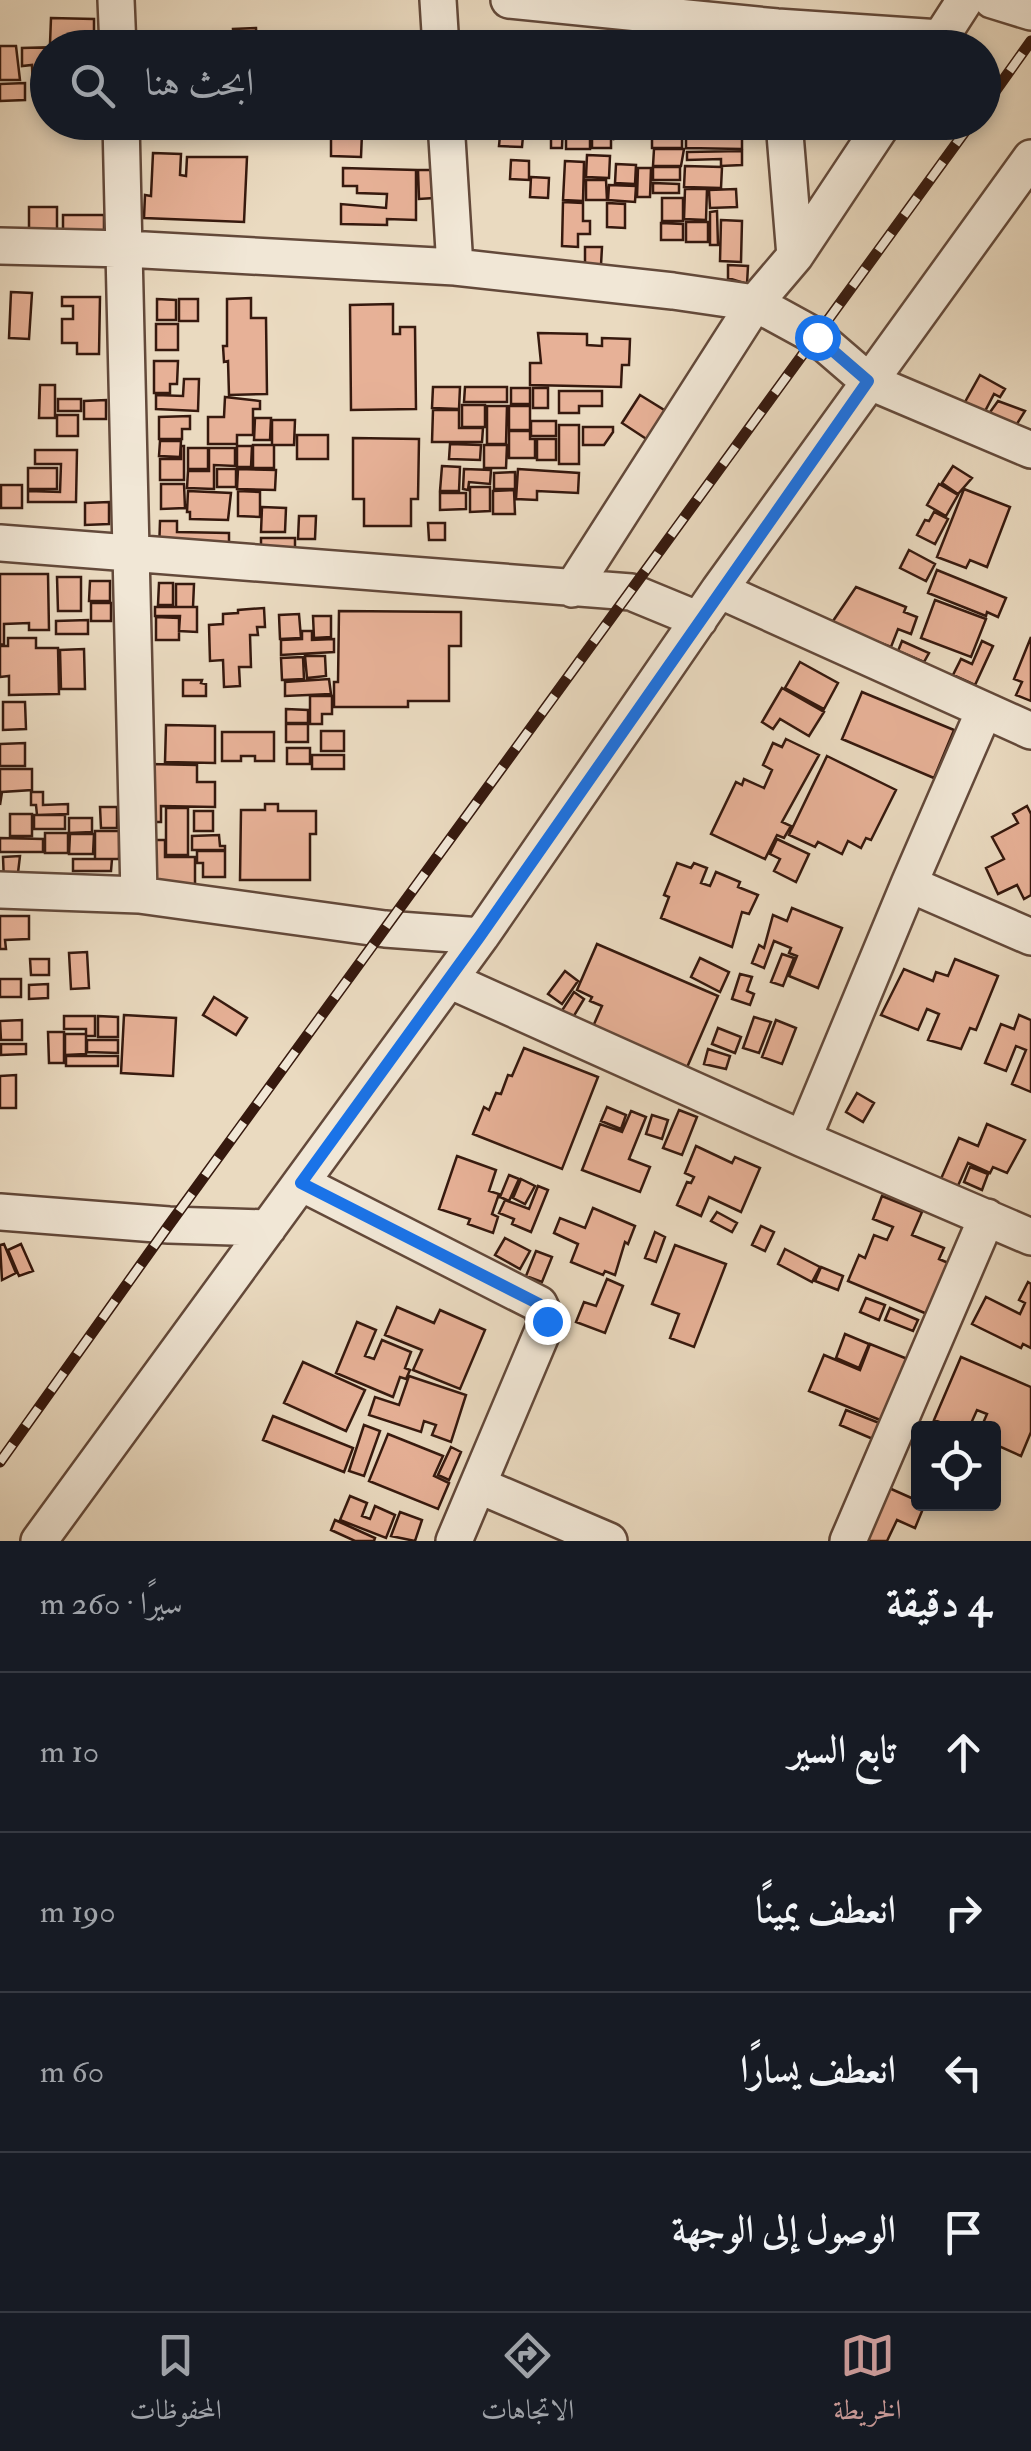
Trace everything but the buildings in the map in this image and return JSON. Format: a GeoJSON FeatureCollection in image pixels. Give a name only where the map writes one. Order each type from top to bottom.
{"type":"FeatureCollection","features":[{"type":"Feature","properties":{"kind":"street"},"geometry":{"type":"LineString","coordinates":[[116,0],[117,30]]}},
{"type":"Feature","properties":{"kind":"street"},"geometry":{"type":"LineString","coordinates":[[438,0],[440,30]]}},
{"type":"Feature","properties":{"kind":"street"},"geometry":{"type":"LineString","coordinates":[[509,0],[821,30]]}},
{"type":"Feature","properties":{"kind":"street"},"geometry":{"type":"LineString","coordinates":[[945,30],[965,0]]}},
{"type":"Feature","properties":{"kind":"street"},"geometry":{"type":"LineString","coordinates":[[992,0],[1031,12]]}},
{"type":"Feature","properties":{"kind":"street"},"geometry":{"type":"LineString","coordinates":[[122,140],[138,895]]}},
{"type":"Feature","properties":{"kind":"street"},"geometry":{"type":"LineString","coordinates":[[447,140],[456,268]]}},
{"type":"Feature","properties":{"kind":"street"},"geometry":{"type":"LineString","coordinates":[[785,140],[795,256]]}},
{"type":"Feature","properties":{"kind":"street"},"geometry":{"type":"LineString","coordinates":[[572,589],[756,303],[795,256],[872,140]]}},
{"type":"Feature","properties":{"kind":"street"},"geometry":{"type":"LineString","coordinates":[[39,1541],[449,980],[719,590],[1031,158]]}},
{"type":"Feature","properties":{"kind":"street"},"geometry":{"type":"LineString","coordinates":[[0,246],[126,249],[456,268],[672,290],[756,303],[817,337],[868,381],[1031,450]]}},
{"type":"Feature","properties":{"kind":"street"},"geometry":{"type":"LineString","coordinates":[[0,543],[630,592],[699,620]]}},
{"type":"Feature","properties":{"kind":"street"},"geometry":{"type":"LineString","coordinates":[[719,590],[1031,731]]}},
{"type":"Feature","properties":{"kind":"street"},"geometry":{"type":"LineString","coordinates":[[803,1140],[984,711]]}},
{"type":"Feature","properties":{"kind":"street"},"geometry":{"type":"LineString","coordinates":[[909,884],[1031,938]]}},
{"type":"Feature","properties":{"kind":"street"},"geometry":{"type":"LineString","coordinates":[[0,890],[138,895],[385,928],[480,936]]}},
{"type":"Feature","properties":{"kind":"street"},"geometry":{"type":"LineString","coordinates":[[449,980],[803,1140],[1031,1236]]}},
{"type":"Feature","properties":{"kind":"street"},"geometry":{"type":"LineString","coordinates":[[301,1183],[539,1304],[546,1313],[547,1321],[454,1541]]}},
{"type":"Feature","properties":{"kind":"street"},"geometry":{"type":"LineString","coordinates":[[0,1212],[268,1228]]}},
{"type":"Feature","properties":{"kind":"street"},"geometry":{"type":"LineString","coordinates":[[848,1541],[987,1216]]}},
{"type":"Feature","properties":{"kind":"street"},"geometry":{"type":"LineString","coordinates":[[478,1486],[609,1541]]}},
{"type":"Feature","properties":{"kind":"railway"},"geometry":{"type":"LineString","coordinates":[[1001,83],[1031,41]]}},
{"type":"Feature","properties":{"kind":"railway"},"geometry":{"type":"LineString","coordinates":[[0,1462],[959,140]]}},
{"type":"Feature","properties":{"kind":"route"},"geometry":{"type":"LineString","coordinates":[[547,1321],[539,1304],[301,1183],[480,936],[868,381],[817,337]]}}]}
